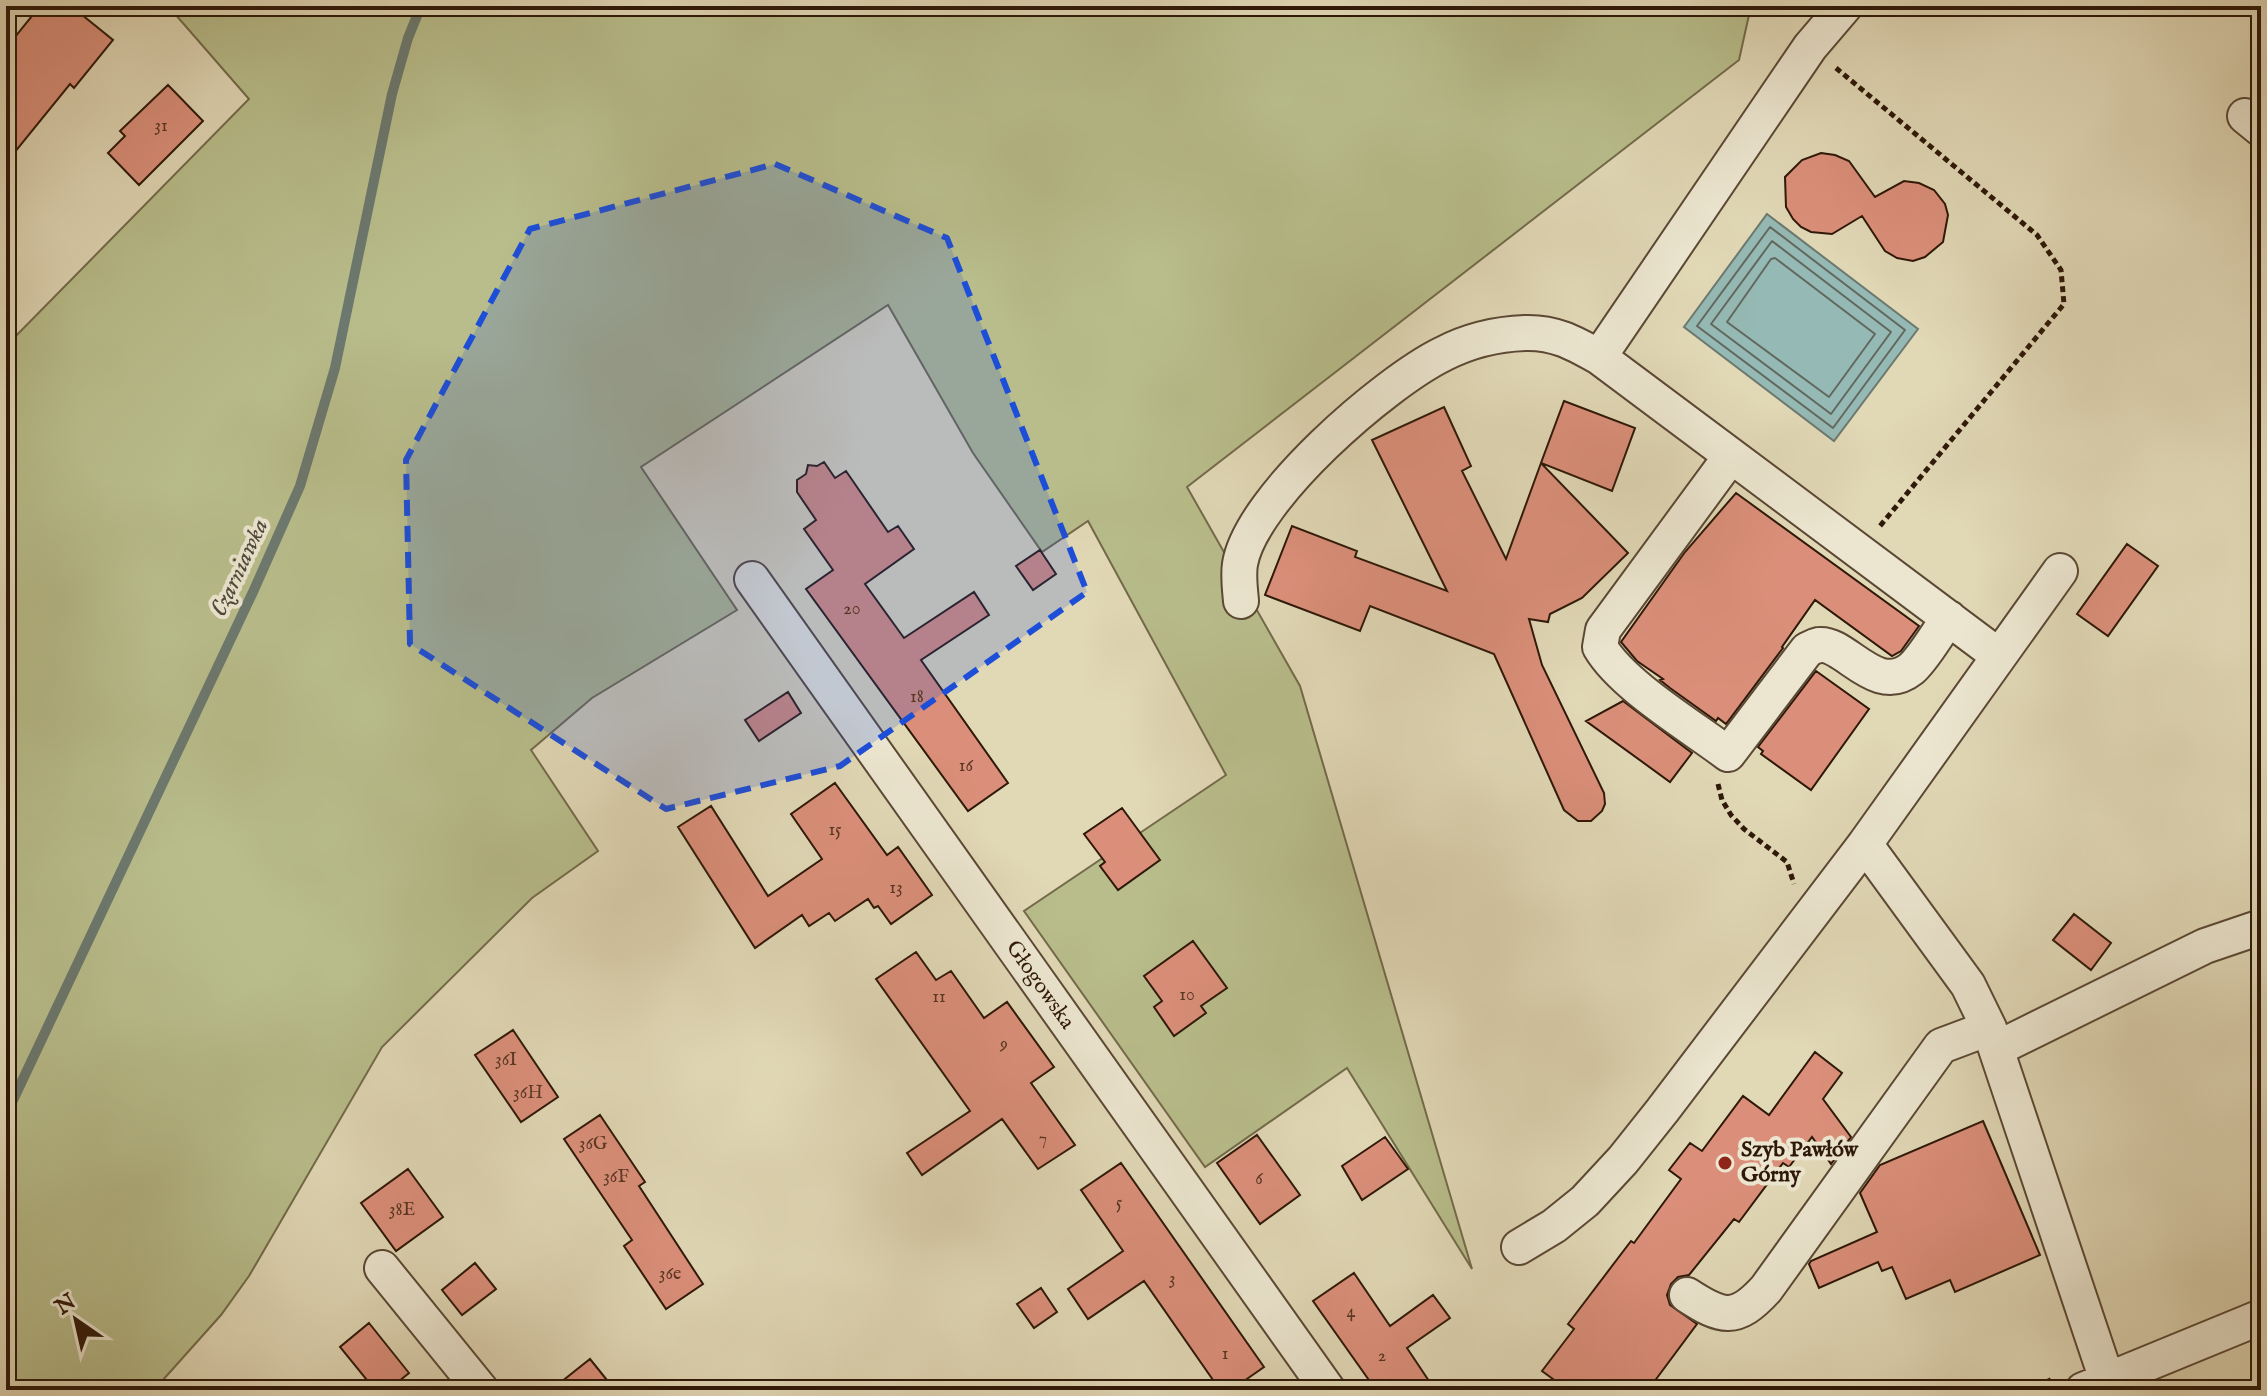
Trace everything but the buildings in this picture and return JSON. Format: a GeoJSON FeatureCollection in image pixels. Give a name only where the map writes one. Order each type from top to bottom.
{"type":"FeatureCollection","features":[{"type":"Feature","properties":{"kind":"street"},"geometry":{"type":"LineString","coordinates":[[1599,357],[1810,47],[1845,6]]}},
{"type":"Feature","properties":{"kind":"street"},"geometry":{"type":"LineString","coordinates":[[1241,601],[1240,563],[1256,526],[1281,492],[1358,411],[1443,354],[1484,338],[1526,333],[1562,337],[1599,357],[1999,656]]}},
{"type":"Feature","properties":{"kind":"street"},"geometry":{"type":"LineString","coordinates":[[1731,456],[1603,630],[1600,647],[1608,662],[1625,677],[1728,754],[1807,650],[1819,645],[1831,648],[1876,675],[1897,675],[1911,669],[1949,618]]}},
{"type":"Feature","properties":{"kind":"street"},"geometry":{"type":"LineString","coordinates":[[1519,1247],[1554,1226],[1585,1201],[1623,1160],[1865,844],[2060,571]]}},
{"type":"Feature","properties":{"kind":"street","name":"Głogowska"},"geometry":{"type":"LineString","coordinates":[[752,579],[1328,1390]]}},
{"type":"Feature","properties":{"kind":"street"},"geometry":{"type":"LineString","coordinates":[[1865,844],[1968,985],[1993,1038],[2095,1385],[2261,1317]]}},
{"type":"Feature","properties":{"kind":"street"},"geometry":{"type":"LineString","coordinates":[[1687,1295],[1709,1310],[1722,1314],[1737,1313],[1751,1306],[1941,1046],[1993,1038],[2205,946],[2261,927]]}},
{"type":"Feature","properties":{"kind":"street"},"geometry":{"type":"LineString","coordinates":[[382,1268],[481,1390]]}},
{"type":"Feature","properties":{"kind":"path"},"geometry":{"type":"LineString","coordinates":[[1810,47],[2037,235],[2061,270],[2064,304],[1859,551]]}},
{"type":"Feature","properties":{"kind":"path"},"geometry":{"type":"LineString","coordinates":[[1728,754],[1719,768],[1718,784],[1722,800],[1744,829],[1787,862],[1795,885]]}},
{"type":"Feature","properties":{"kind":"highlighted area"},"geometry":{"type":"Polygon","coordinates":[[[775,164],[947,238],[1087,592],[840,766],[666,809],[410,644],[406,460],[530,229],[775,164]]]}},
{"type":"Feature","properties":{"kind":"green space"},"geometry":{"type":"Polygon","coordinates":[[[168,6],[1751,6],[1739,60],[1187,487],[1300,686],[1472,1269],[1347,1068],[1205,1167],[1024,911],[1226,775],[1088,521],[1042,552],[973,453],[888,305],[641,467],[737,610],[592,698],[531,750],[598,851],[532,898],[382,1047],[249,1276],[221,1315],[154,1390],[6,1390],[6,346],[249,99],[168,6]]]}},
{"type":"Feature","properties":{"kind":"water"},"geometry":{"type":"Polygon","coordinates":[[[1767,214],[1918,329],[1834,441],[1684,327],[1767,214]]]}},
{"type":"Feature","properties":{"kind":"waterway","name":"Czarniawka"},"geometry":{"type":"LineString","coordinates":[[6,1115],[300,486],[335,368],[392,94],[421,6]]}},
{"type":"Feature","properties":{"kind":"place","name":"Szyb Pawłów Górny"},"geometry":{"type":"Point","coordinates":[1725,1163]}}]}
